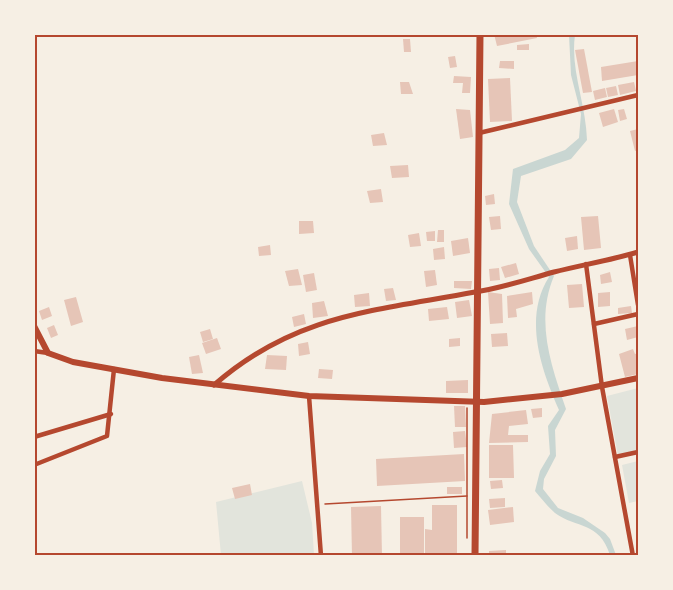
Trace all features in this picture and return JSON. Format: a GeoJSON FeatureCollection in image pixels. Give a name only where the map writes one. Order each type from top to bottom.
{"type":"FeatureCollection","features":[{"type":"Feature","properties":{"kind":"highway"},"geometry":{"type":"LineString","coordinates":[[475,555],[480,34]]}},
{"type":"Feature","properties":{"kind":"main road"},"geometry":{"type":"LineString","coordinates":[[34,326],[48,353],[73,362],[214,385],[309,396],[476,402],[562,394],[639,378]]}},
{"type":"Feature","properties":{"kind":"street"},"geometry":{"type":"LineString","coordinates":[[479,133],[639,95]]}},
{"type":"Feature","properties":{"kind":"street"},"geometry":{"type":"LineString","coordinates":[[214,385],[256,352],[282,337],[310,326],[346,315],[477,292],[639,252]]}},
{"type":"Feature","properties":{"kind":"street"},"geometry":{"type":"LineString","coordinates":[[630,255],[639,305]]}},
{"type":"Feature","properties":{"kind":"street"},"geometry":{"type":"LineString","coordinates":[[586,264],[602,387],[633,555]]}},
{"type":"Feature","properties":{"kind":"street"},"geometry":{"type":"LineString","coordinates":[[594,324],[639,314]]}},
{"type":"Feature","properties":{"kind":"street"},"geometry":{"type":"LineString","coordinates":[[34,351],[48,353]]}},
{"type":"Feature","properties":{"kind":"street"},"geometry":{"type":"LineString","coordinates":[[34,465],[107,436],[114,369]]}},
{"type":"Feature","properties":{"kind":"street"},"geometry":{"type":"LineString","coordinates":[[309,396],[321,555]]}},
{"type":"Feature","properties":{"kind":"street"},"geometry":{"type":"LineString","coordinates":[[34,437],[111,414]]}},
{"type":"Feature","properties":{"kind":"street"},"geometry":{"type":"LineString","coordinates":[[615,457],[639,452]]}},
{"type":"Feature","properties":{"kind":"path"},"geometry":{"type":"LineString","coordinates":[[467,401],[467,544]]}},
{"type":"Feature","properties":{"kind":"path"},"geometry":{"type":"LineString","coordinates":[[318,505],[468,496]]}},
{"type":"Feature","properties":{"kind":"shaded area"},"geometry":{"type":"Polygon","coordinates":[[[569,35],[575,35],[576,74],[587,140],[571,159],[521,176],[517,202],[534,246],[554,276],[548,293],[545,326],[555,376],[566,409],[555,430],[556,456],[544,479],[543,489],[558,508],[583,518],[605,533],[616,555],[610,555],[600,536],[594,531],[555,513],[535,491],[540,471],[550,454],[548,426],[559,410],[541,361],[536,326],[541,293],[549,277],[529,249],[509,204],[513,169],[565,150],[579,138],[581,114],[571,75],[569,35]]]}},
{"type":"Feature","properties":{"kind":"shaded area"},"geometry":{"type":"Polygon","coordinates":[[[638,388],[638,450],[618,456],[607,396],[638,388]]]}},
{"type":"Feature","properties":{"kind":"shaded area"},"geometry":{"type":"Polygon","coordinates":[[[638,461],[638,501],[629,503],[622,465],[638,461]]]}},
{"type":"Feature","properties":{"kind":"shaded area"},"geometry":{"type":"Polygon","coordinates":[[[302,481],[312,523],[314,555],[221,555],[216,502],[302,481]]]}},
{"type":"Feature","properties":{"kind":"building"},"geometry":{"type":"Polygon","coordinates":[[[494,34],[536,34],[537,38],[497,46],[494,34]]]}},
{"type":"Feature","properties":{"kind":"building"},"geometry":{"type":"Polygon","coordinates":[[[403,39],[410,39],[411,52],[404,52],[403,39]]]}},
{"type":"Feature","properties":{"kind":"building"},"geometry":{"type":"Polygon","coordinates":[[[529,44],[529,50],[517,50],[517,45],[529,44]]]}},
{"type":"Feature","properties":{"kind":"building"},"geometry":{"type":"Polygon","coordinates":[[[584,49],[592,92],[583,93],[575,50],[584,49]]]}},
{"type":"Feature","properties":{"kind":"building"},"geometry":{"type":"Polygon","coordinates":[[[455,56],[457,67],[450,68],[448,57],[455,56]]]}},
{"type":"Feature","properties":{"kind":"building"},"geometry":{"type":"Polygon","coordinates":[[[500,61],[514,61],[514,69],[499,68],[500,61]]]}},
{"type":"Feature","properties":{"kind":"building"},"geometry":{"type":"Polygon","coordinates":[[[638,61],[638,75],[602,81],[601,67],[638,61]]]}},
{"type":"Feature","properties":{"kind":"building"},"geometry":{"type":"Polygon","coordinates":[[[454,76],[471,77],[470,93],[462,93],[463,83],[453,83],[454,76]]]}},
{"type":"Feature","properties":{"kind":"building"},"geometry":{"type":"Polygon","coordinates":[[[510,78],[512,121],[490,122],[488,79],[510,78]]]}},
{"type":"Feature","properties":{"kind":"building"},"geometry":{"type":"Polygon","coordinates":[[[400,82],[409,82],[413,94],[401,94],[400,82]]]}},
{"type":"Feature","properties":{"kind":"building"},"geometry":{"type":"Polygon","coordinates":[[[634,82],[636,91],[620,95],[618,85],[634,82]]]}},
{"type":"Feature","properties":{"kind":"building"},"geometry":{"type":"Polygon","coordinates":[[[616,86],[618,95],[608,97],[606,88],[616,86]]]}},
{"type":"Feature","properties":{"kind":"building"},"geometry":{"type":"Polygon","coordinates":[[[605,88],[607,97],[595,100],[593,91],[605,88]]]}},
{"type":"Feature","properties":{"kind":"building"},"geometry":{"type":"Polygon","coordinates":[[[456,109],[470,110],[473,137],[460,139],[456,109]]]}},
{"type":"Feature","properties":{"kind":"building"},"geometry":{"type":"Polygon","coordinates":[[[614,109],[618,122],[603,127],[599,113],[614,109]]]}},
{"type":"Feature","properties":{"kind":"building"},"geometry":{"type":"Polygon","coordinates":[[[624,109],[627,119],[620,121],[618,110],[624,109]]]}},
{"type":"Feature","properties":{"kind":"building"},"geometry":{"type":"Polygon","coordinates":[[[638,129],[638,150],[635,151],[630,131],[638,129]]]}},
{"type":"Feature","properties":{"kind":"building"},"geometry":{"type":"Polygon","coordinates":[[[384,133],[387,145],[373,146],[371,135],[384,133]]]}},
{"type":"Feature","properties":{"kind":"building"},"geometry":{"type":"Polygon","coordinates":[[[408,165],[409,177],[392,178],[390,166],[408,165]]]}},
{"type":"Feature","properties":{"kind":"building"},"geometry":{"type":"Polygon","coordinates":[[[381,189],[383,202],[370,203],[367,191],[381,189]]]}},
{"type":"Feature","properties":{"kind":"building"},"geometry":{"type":"Polygon","coordinates":[[[494,194],[495,204],[486,205],[485,196],[494,194]]]}},
{"type":"Feature","properties":{"kind":"building"},"geometry":{"type":"Polygon","coordinates":[[[500,216],[501,229],[491,230],[489,217],[500,216]]]}},
{"type":"Feature","properties":{"kind":"building"},"geometry":{"type":"Polygon","coordinates":[[[598,216],[601,248],[584,250],[581,217],[598,216]]]}},
{"type":"Feature","properties":{"kind":"building"},"geometry":{"type":"Polygon","coordinates":[[[299,221],[313,221],[314,233],[299,234],[299,221]]]}},
{"type":"Feature","properties":{"kind":"building"},"geometry":{"type":"Polygon","coordinates":[[[438,230],[444,230],[444,242],[437,242],[438,230]]]}},
{"type":"Feature","properties":{"kind":"building"},"geometry":{"type":"Polygon","coordinates":[[[435,231],[435,241],[427,241],[426,232],[435,231]]]}},
{"type":"Feature","properties":{"kind":"building"},"geometry":{"type":"Polygon","coordinates":[[[419,233],[421,246],[410,247],[408,235],[419,233]]]}},
{"type":"Feature","properties":{"kind":"building"},"geometry":{"type":"Polygon","coordinates":[[[577,236],[578,249],[567,251],[565,238],[577,236]]]}},
{"type":"Feature","properties":{"kind":"building"},"geometry":{"type":"Polygon","coordinates":[[[468,238],[470,253],[453,256],[451,241],[468,238]]]}},
{"type":"Feature","properties":{"kind":"building"},"geometry":{"type":"Polygon","coordinates":[[[270,245],[271,255],[259,256],[258,247],[270,245]]]}},
{"type":"Feature","properties":{"kind":"building"},"geometry":{"type":"Polygon","coordinates":[[[444,247],[445,259],[434,260],[433,249],[444,247]]]}},
{"type":"Feature","properties":{"kind":"building"},"geometry":{"type":"Polygon","coordinates":[[[516,263],[519,274],[505,278],[501,267],[516,263]]]}},
{"type":"Feature","properties":{"kind":"building"},"geometry":{"type":"Polygon","coordinates":[[[499,268],[500,280],[490,281],[489,269],[499,268]]]}},
{"type":"Feature","properties":{"kind":"building"},"geometry":{"type":"Polygon","coordinates":[[[298,269],[302,285],[289,286],[285,271],[298,269]]]}},
{"type":"Feature","properties":{"kind":"building"},"geometry":{"type":"Polygon","coordinates":[[[435,270],[437,285],[426,287],[424,271],[435,270]]]}},
{"type":"Feature","properties":{"kind":"building"},"geometry":{"type":"Polygon","coordinates":[[[610,272],[612,282],[601,284],[600,275],[610,272]]]}},
{"type":"Feature","properties":{"kind":"building"},"geometry":{"type":"Polygon","coordinates":[[[314,273],[317,290],[306,292],[303,275],[314,273]]]}},
{"type":"Feature","properties":{"kind":"building"},"geometry":{"type":"Polygon","coordinates":[[[454,281],[472,281],[471,289],[454,288],[454,281]]]}},
{"type":"Feature","properties":{"kind":"building"},"geometry":{"type":"Polygon","coordinates":[[[582,284],[584,307],[569,308],[567,285],[582,284]]]}},
{"type":"Feature","properties":{"kind":"building"},"geometry":{"type":"Polygon","coordinates":[[[393,288],[396,300],[386,301],[384,289],[393,288]]]}},
{"type":"Feature","properties":{"kind":"building"},"geometry":{"type":"Polygon","coordinates":[[[488,292],[502,294],[503,323],[490,324],[488,292]]]}},
{"type":"Feature","properties":{"kind":"building"},"geometry":{"type":"Polygon","coordinates":[[[532,292],[533,304],[516,309],[517,317],[508,318],[507,296],[532,292]]]}},
{"type":"Feature","properties":{"kind":"building"},"geometry":{"type":"Polygon","coordinates":[[[610,292],[610,306],[598,307],[598,293],[610,292]]]}},
{"type":"Feature","properties":{"kind":"building"},"geometry":{"type":"Polygon","coordinates":[[[369,293],[370,306],[355,307],[354,295],[369,293]]]}},
{"type":"Feature","properties":{"kind":"building"},"geometry":{"type":"Polygon","coordinates":[[[76,297],[83,322],[71,326],[64,300],[76,297]]]}},
{"type":"Feature","properties":{"kind":"building"},"geometry":{"type":"Polygon","coordinates":[[[469,300],[472,316],[457,318],[455,302],[469,300]]]}},
{"type":"Feature","properties":{"kind":"building"},"geometry":{"type":"Polygon","coordinates":[[[324,301],[328,316],[313,318],[312,303],[324,301]]]}},
{"type":"Feature","properties":{"kind":"building"},"geometry":{"type":"Polygon","coordinates":[[[631,306],[632,313],[618,314],[618,308],[631,306]]]}},
{"type":"Feature","properties":{"kind":"building"},"geometry":{"type":"Polygon","coordinates":[[[49,307],[52,316],[42,320],[39,311],[49,307]]]}},
{"type":"Feature","properties":{"kind":"building"},"geometry":{"type":"Polygon","coordinates":[[[447,307],[449,319],[429,321],[428,309],[447,307]]]}},
{"type":"Feature","properties":{"kind":"building"},"geometry":{"type":"Polygon","coordinates":[[[304,314],[306,324],[294,327],[292,317],[304,314]]]}},
{"type":"Feature","properties":{"kind":"building"},"geometry":{"type":"Polygon","coordinates":[[[54,325],[58,335],[51,338],[47,328],[54,325]]]}},
{"type":"Feature","properties":{"kind":"building"},"geometry":{"type":"Polygon","coordinates":[[[638,326],[638,337],[627,340],[625,329],[638,326]]]}},
{"type":"Feature","properties":{"kind":"building"},"geometry":{"type":"Polygon","coordinates":[[[210,329],[213,339],[203,342],[200,332],[210,329]]]}},
{"type":"Feature","properties":{"kind":"building"},"geometry":{"type":"Polygon","coordinates":[[[507,333],[508,346],[492,347],[491,334],[507,333]]]}},
{"type":"Feature","properties":{"kind":"building"},"geometry":{"type":"Polygon","coordinates":[[[217,338],[221,349],[206,354],[202,343],[217,338]]]}},
{"type":"Feature","properties":{"kind":"building"},"geometry":{"type":"Polygon","coordinates":[[[460,338],[460,346],[449,347],[449,339],[460,338]]]}},
{"type":"Feature","properties":{"kind":"building"},"geometry":{"type":"Polygon","coordinates":[[[308,342],[310,354],[299,356],[298,344],[308,342]]]}},
{"type":"Feature","properties":{"kind":"building"},"geometry":{"type":"Polygon","coordinates":[[[633,349],[635,354],[638,353],[638,374],[625,377],[619,354],[633,349]]]}},
{"type":"Feature","properties":{"kind":"building"},"geometry":{"type":"Polygon","coordinates":[[[199,355],[203,373],[192,374],[189,357],[199,355]]]}},
{"type":"Feature","properties":{"kind":"building"},"geometry":{"type":"Polygon","coordinates":[[[267,355],[287,356],[286,370],[265,369],[267,355]]]}},
{"type":"Feature","properties":{"kind":"building"},"geometry":{"type":"Polygon","coordinates":[[[319,369],[333,370],[332,379],[318,378],[319,369]]]}},
{"type":"Feature","properties":{"kind":"building"},"geometry":{"type":"Polygon","coordinates":[[[468,380],[468,393],[446,393],[446,381],[468,380]]]}},
{"type":"Feature","properties":{"kind":"building"},"geometry":{"type":"Polygon","coordinates":[[[454,406],[465,406],[466,427],[455,427],[454,406]]]}},
{"type":"Feature","properties":{"kind":"building"},"geometry":{"type":"Polygon","coordinates":[[[542,408],[542,417],[533,418],[531,409],[542,408]]]}},
{"type":"Feature","properties":{"kind":"building"},"geometry":{"type":"Polygon","coordinates":[[[526,410],[528,424],[509,426],[508,435],[528,435],[528,442],[489,443],[492,414],[526,410]]]}},
{"type":"Feature","properties":{"kind":"building"},"geometry":{"type":"Polygon","coordinates":[[[465,431],[467,447],[454,448],[453,432],[465,431]]]}},
{"type":"Feature","properties":{"kind":"building"},"geometry":{"type":"Polygon","coordinates":[[[489,445],[513,445],[514,478],[489,478],[489,445]]]}},
{"type":"Feature","properties":{"kind":"building"},"geometry":{"type":"Polygon","coordinates":[[[464,454],[465,481],[377,486],[376,459],[464,454]]]}},
{"type":"Feature","properties":{"kind":"building"},"geometry":{"type":"Polygon","coordinates":[[[502,480],[503,488],[491,489],[490,481],[502,480]]]}},
{"type":"Feature","properties":{"kind":"building"},"geometry":{"type":"Polygon","coordinates":[[[250,484],[252,495],[235,499],[232,488],[250,484]]]}},
{"type":"Feature","properties":{"kind":"building"},"geometry":{"type":"Polygon","coordinates":[[[447,487],[462,487],[462,494],[447,494],[447,487]]]}},
{"type":"Feature","properties":{"kind":"building"},"geometry":{"type":"Polygon","coordinates":[[[505,498],[505,507],[490,508],[489,499],[505,498]]]}},
{"type":"Feature","properties":{"kind":"building"},"geometry":{"type":"Polygon","coordinates":[[[432,505],[457,505],[457,556],[425,556],[425,529],[432,530],[432,505]]]}},
{"type":"Feature","properties":{"kind":"building"},"geometry":{"type":"Polygon","coordinates":[[[381,506],[382,556],[352,556],[351,507],[381,506]]]}},
{"type":"Feature","properties":{"kind":"building"},"geometry":{"type":"Polygon","coordinates":[[[513,507],[514,522],[490,525],[488,510],[513,507]]]}},
{"type":"Feature","properties":{"kind":"building"},"geometry":{"type":"Polygon","coordinates":[[[400,517],[424,517],[424,556],[400,556],[400,517]]]}},
{"type":"Feature","properties":{"kind":"building"},"geometry":{"type":"Polygon","coordinates":[[[506,550],[506,556],[489,556],[489,551],[506,550]]]}}]}
